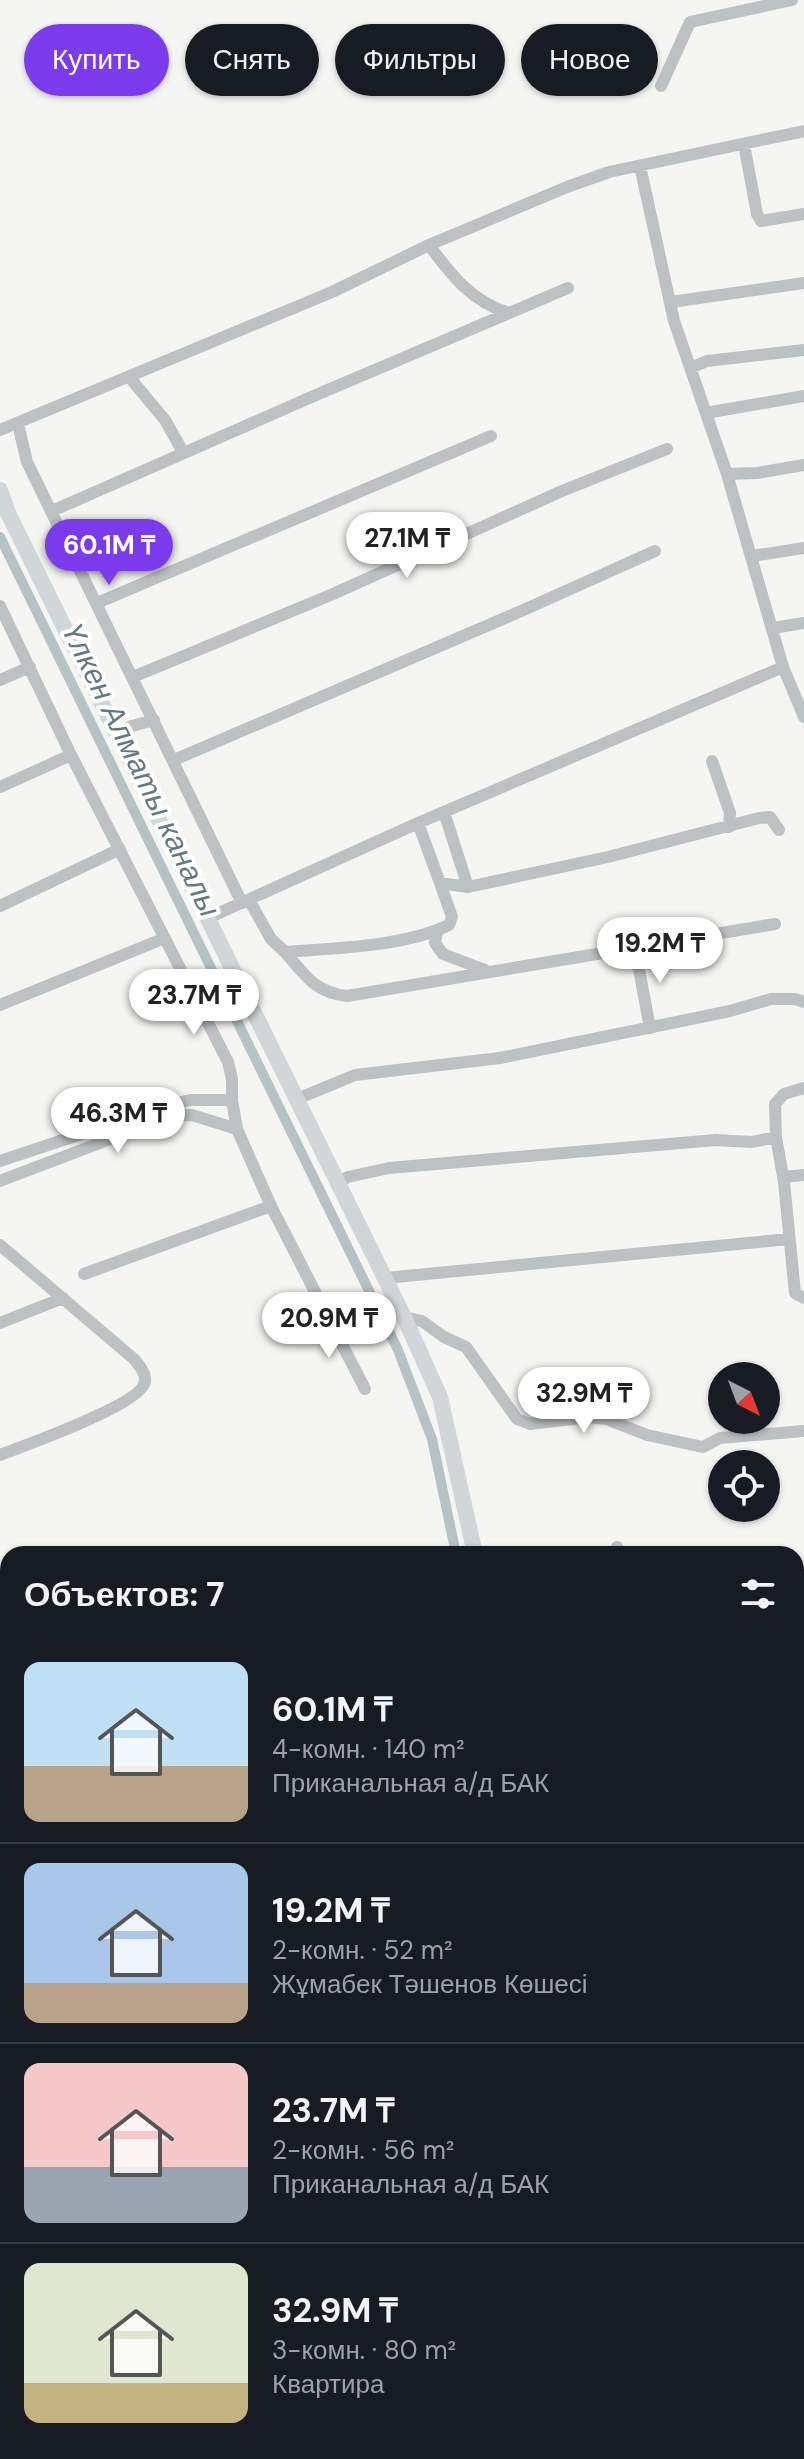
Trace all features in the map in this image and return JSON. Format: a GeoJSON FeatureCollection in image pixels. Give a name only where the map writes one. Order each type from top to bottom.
{"type":"FeatureCollection","features":[{"type":"Feature","properties":{"kind":"main road"},"geometry":{"type":"LineString","coordinates":[[0,490],[8,513],[385,1278],[440,1397],[473,1546]]}},
{"type":"Feature","properties":{"kind":"street"},"geometry":{"type":"LineString","coordinates":[[661,86],[690,22],[792,0]]}},
{"type":"Feature","properties":{"kind":"street"},"geometry":{"type":"LineString","coordinates":[[0,430],[332,292],[429,245],[567,187],[609,172],[804,131]]}},
{"type":"Feature","properties":{"kind":"street"},"geometry":{"type":"LineString","coordinates":[[744,144],[761,221],[804,214]]}},
{"type":"Feature","properties":{"kind":"street"},"geometry":{"type":"LineString","coordinates":[[640,166],[674,321],[727,474],[786,672],[804,717]]}},
{"type":"Feature","properties":{"kind":"street"},"geometry":{"type":"LineString","coordinates":[[429,245],[452,275],[480,302],[509,313]]}},
{"type":"Feature","properties":{"kind":"street"},"geometry":{"type":"LineString","coordinates":[[671,302],[804,283]]}},
{"type":"Feature","properties":{"kind":"street"},"geometry":{"type":"LineString","coordinates":[[52,511],[568,288]]}},
{"type":"Feature","properties":{"kind":"street"},"geometry":{"type":"LineString","coordinates":[[690,368],[707,361],[804,350]]}},
{"type":"Feature","properties":{"kind":"street"},"geometry":{"type":"LineString","coordinates":[[130,378],[165,420],[183,452]]}},
{"type":"Feature","properties":{"kind":"street"},"geometry":{"type":"LineString","coordinates":[[706,413],[804,396]]}},
{"type":"Feature","properties":{"kind":"street"},"geometry":{"type":"LineString","coordinates":[[18,424],[27,462],[246,901],[271,939],[312,984],[329,994],[347,996],[775,924]]}},
{"type":"Feature","properties":{"kind":"street"},"geometry":{"type":"LineString","coordinates":[[97,603],[491,436]]}},
{"type":"Feature","properties":{"kind":"street"},"geometry":{"type":"LineString","coordinates":[[133,677],[321,600],[562,491],[667,449]]}},
{"type":"Feature","properties":{"kind":"street"},"geometry":{"type":"LineString","coordinates":[[727,474],[757,473],[804,465]]}},
{"type":"Feature","properties":{"kind":"street"},"geometry":{"type":"LineString","coordinates":[[752,556],[804,548]]}},
{"type":"Feature","properties":{"kind":"street"},"geometry":{"type":"LineString","coordinates":[[174,760],[655,551]]}},
{"type":"Feature","properties":{"kind":"street"},"geometry":{"type":"LineString","coordinates":[[0,606],[71,755],[228,1062],[237,1129],[271,1206],[365,1389]]}},
{"type":"Feature","properties":{"kind":"street"},"geometry":{"type":"LineString","coordinates":[[773,628],[804,623]]}},
{"type":"Feature","properties":{"kind":"street"},"geometry":{"type":"LineString","coordinates":[[0,680],[30,667]]}},
{"type":"Feature","properties":{"kind":"street"},"geometry":{"type":"LineString","coordinates":[[208,918],[418,823],[786,672],[804,676]]}},
{"type":"Feature","properties":{"kind":"street"},"geometry":{"type":"LineString","coordinates":[[117,733],[154,720]]}},
{"type":"Feature","properties":{"kind":"street"},"geometry":{"type":"LineString","coordinates":[[0,787],[71,755]]}},
{"type":"Feature","properties":{"kind":"street"},"geometry":{"type":"LineString","coordinates":[[712,761],[730,813],[729,827]]}},
{"type":"Feature","properties":{"kind":"street"},"geometry":{"type":"LineString","coordinates":[[444,812],[468,887]]}},
{"type":"Feature","properties":{"kind":"street"},"geometry":{"type":"LineString","coordinates":[[440,883],[468,887],[770,817],[779,830]]}},
{"type":"Feature","properties":{"kind":"street"},"geometry":{"type":"LineString","coordinates":[[285,952],[381,943],[437,931],[449,925],[452,917],[418,823]]}},
{"type":"Feature","properties":{"kind":"street"},"geometry":{"type":"LineString","coordinates":[[0,906],[120,849]]}},
{"type":"Feature","properties":{"kind":"street"},"geometry":{"type":"LineString","coordinates":[[437,931],[435,943],[443,954],[488,971]]}},
{"type":"Feature","properties":{"kind":"street"},"geometry":{"type":"LineString","coordinates":[[0,1005],[165,938]]}},
{"type":"Feature","properties":{"kind":"street"},"geometry":{"type":"LineString","coordinates":[[635,948],[650,1028]]}},
{"type":"Feature","properties":{"kind":"street"},"geometry":{"type":"LineString","coordinates":[[297,1099],[355,1075],[500,1058],[730,1011],[771,999],[804,1002]]}},
{"type":"Feature","properties":{"kind":"street"},"geometry":{"type":"LineString","coordinates":[[804,1088],[784,1094],[775,1104],[776,1137],[795,1293],[804,1298]]}},
{"type":"Feature","properties":{"kind":"street"},"geometry":{"type":"LineString","coordinates":[[0,1161],[165,1106],[190,1100],[232,1100]]}},
{"type":"Feature","properties":{"kind":"street"},"geometry":{"type":"LineString","coordinates":[[0,1181],[171,1116],[192,1115],[237,1129]]}},
{"type":"Feature","properties":{"kind":"street"},"geometry":{"type":"LineString","coordinates":[[338,1182],[389,1168],[716,1140],[752,1142],[776,1137]]}},
{"type":"Feature","properties":{"kind":"street"},"geometry":{"type":"LineString","coordinates":[[783,1177],[804,1175]]}},
{"type":"Feature","properties":{"kind":"street"},"geometry":{"type":"LineString","coordinates":[[84,1274],[271,1206]]}},
{"type":"Feature","properties":{"kind":"street"},"geometry":{"type":"LineString","coordinates":[[385,1278],[789,1239]]}},
{"type":"Feature","properties":{"kind":"street"},"geometry":{"type":"LineString","coordinates":[[0,1245],[134,1359],[144,1372],[146,1381],[132,1397],[86,1422],[0,1455]]}},
{"type":"Feature","properties":{"kind":"street"},"geometry":{"type":"LineString","coordinates":[[0,1323],[63,1298]]}},
{"type":"Feature","properties":{"kind":"street"},"geometry":{"type":"LineString","coordinates":[[404,1317],[422,1321],[444,1337],[466,1347],[517,1419],[530,1424],[589,1417],[606,1419],[647,1435],[703,1447],[720,1438],[804,1431]]}},
{"type":"Feature","properties":{"kind":"waterway","name":"Үлкен Алматы каналы"},"geometry":{"type":"LineString","coordinates":[[0,537],[398,1350],[432,1439],[454,1546]]}}]}
